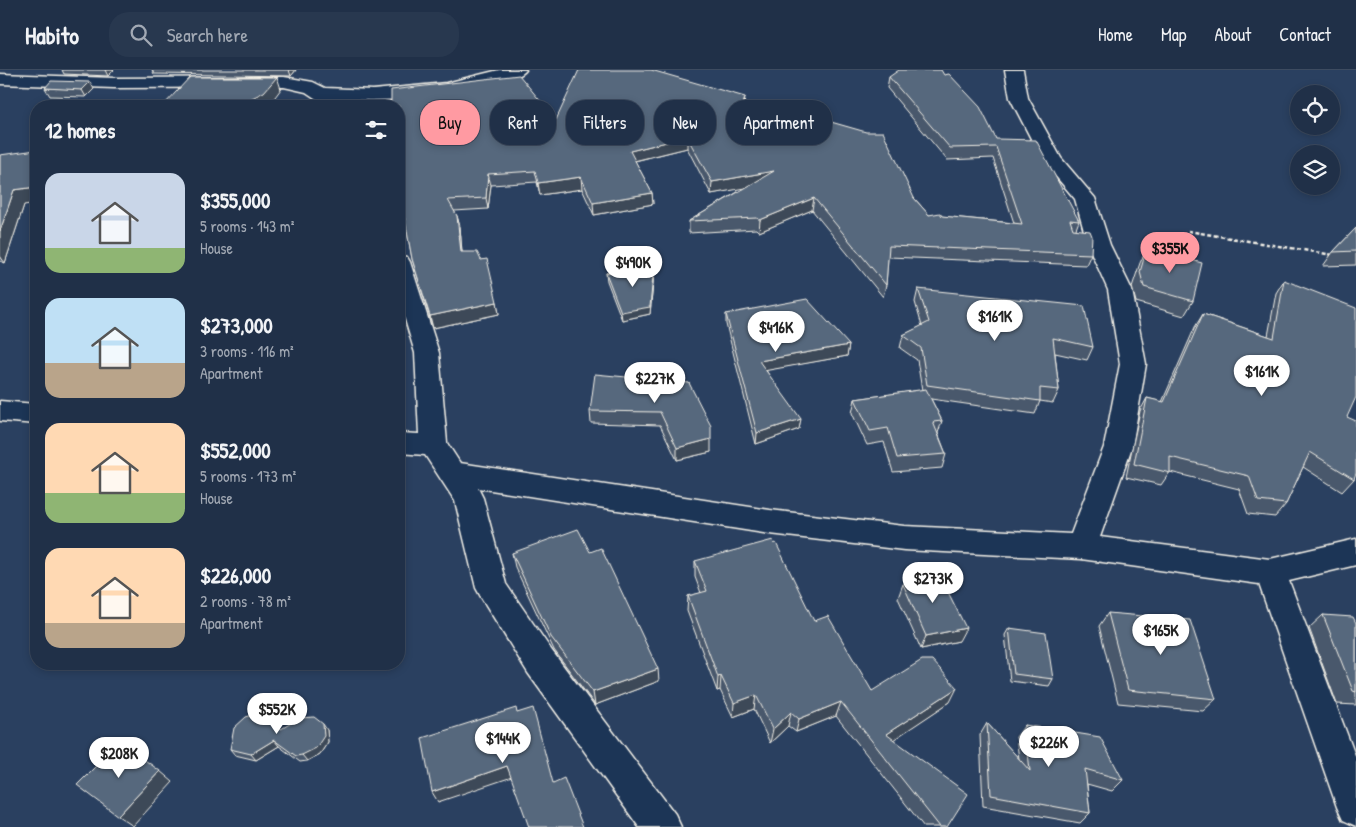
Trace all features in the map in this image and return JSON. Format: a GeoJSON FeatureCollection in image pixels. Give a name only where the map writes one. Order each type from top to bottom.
{"type":"FeatureCollection","features":[{"type":"Feature","properties":{"kind":"street"},"geometry":{"type":"LineString","coordinates":[[0,79],[114,83],[284,82],[303,85],[325,93],[371,95],[442,88],[517,70]]}},
{"type":"Feature","properties":{"kind":"street"},"geometry":{"type":"LineString","coordinates":[[1014,70],[1019,98],[1052,160],[1084,198],[1099,245],[1120,290],[1133,364],[1118,446],[1081,547]]}},
{"type":"Feature","properties":{"kind":"street"},"geometry":{"type":"LineString","coordinates":[[325,93],[331,100]]}},
{"type":"Feature","properties":{"kind":"street"},"geometry":{"type":"LineString","coordinates":[[405,282],[427,353],[433,445],[454,473],[468,498],[492,588],[540,662],[662,827]]}},
{"type":"Feature","properties":{"kind":"street"},"geometry":{"type":"LineString","coordinates":[[0,411],[30,414]]}},
{"type":"Feature","properties":{"kind":"street"},"geometry":{"type":"LineString","coordinates":[[405,443],[433,445]]}},
{"type":"Feature","properties":{"kind":"street"},"geometry":{"type":"LineString","coordinates":[[454,473],[770,522],[904,538],[1081,547],[1270,572],[1356,552]]}},
{"type":"Feature","properties":{"kind":"street"},"geometry":{"type":"LineString","coordinates":[[1270,572],[1356,807]]}},
{"type":"Feature","properties":{"kind":"path"},"geometry":{"type":"LineString","coordinates":[[1188,231],[1294,247],[1338,256]]}},
{"type":"Feature","properties":{"kind":"building"},"geometry":{"type":"Polygon","coordinates":[[[579,70],[651,70],[745,97],[744,100],[726,100],[726,145],[832,145],[832,122],[866,132],[883,132],[914,198],[929,215],[940,213],[942,216],[1022,224],[996,147],[950,148],[889,77],[899,70],[941,70],[944,75],[949,74],[980,107],[996,139],[1036,140],[1079,221],[1070,220],[1073,229],[1090,231],[1092,236],[1091,254],[889,246],[886,285],[814,198],[760,220],[757,218],[689,221],[774,171],[712,182],[691,145],[716,145],[716,100],[654,100],[654,145],[630,151],[652,193],[593,203],[581,177],[538,183],[535,171],[488,174],[486,198],[448,200],[457,216],[461,252],[477,252],[481,260],[487,259],[497,302],[430,316],[412,259],[405,220],[405,100],[391,100],[391,90],[519,75],[540,100],[490,100],[490,145],[556,145],[556,120],[579,70]]]}},
{"type":"Feature","properties":{"kind":"building"},"geometry":{"type":"Polygon","coordinates":[[[190,77],[277,77],[264,92],[248,100],[169,100],[190,77]]]}},
{"type":"Feature","properties":{"kind":"building"},"geometry":{"type":"Polygon","coordinates":[[[51,81],[90,82],[82,90],[45,88],[51,81]]]}},
{"type":"Feature","properties":{"kind":"building"},"geometry":{"type":"Polygon","coordinates":[[[30,151],[30,188],[14,190],[0,231],[0,155],[30,151]]]}},
{"type":"Feature","properties":{"kind":"building"},"geometry":{"type":"Polygon","coordinates":[[[1356,228],[1356,251],[1333,252],[1356,228]]]}},
{"type":"Feature","properties":{"kind":"building"},"geometry":{"type":"Polygon","coordinates":[[[1147,248],[1202,263],[1193,301],[1144,287],[1140,272],[1147,248]]]}},
{"type":"Feature","properties":{"kind":"building"},"geometry":{"type":"Polygon","coordinates":[[[654,265],[650,307],[621,312],[606,273],[654,265]]]}},
{"type":"Feature","properties":{"kind":"building"},"geometry":{"type":"Polygon","coordinates":[[[1284,280],[1356,308],[1356,397],[1347,417],[1356,421],[1356,473],[1354,479],[1310,452],[1286,504],[1258,501],[1249,476],[1170,457],[1170,473],[1134,464],[1147,398],[1164,402],[1203,314],[1274,338],[1284,280]]]}},
{"type":"Feature","properties":{"kind":"building"},"geometry":{"type":"Polygon","coordinates":[[[918,289],[1084,306],[1093,347],[1053,338],[1059,390],[1040,388],[1040,401],[927,385],[921,348],[903,335],[929,322],[918,289]]]}},
{"type":"Feature","properties":{"kind":"building"},"geometry":{"type":"Polygon","coordinates":[[[807,299],[849,345],[759,361],[801,419],[757,433],[726,314],[807,299]]]}},
{"type":"Feature","properties":{"kind":"building"},"geometry":{"type":"Polygon","coordinates":[[[595,374],[689,383],[711,426],[711,439],[677,448],[660,412],[590,411],[595,374]]]}},
{"type":"Feature","properties":{"kind":"building"},"geometry":{"type":"Polygon","coordinates":[[[926,389],[942,421],[933,422],[946,454],[897,458],[888,428],[870,431],[855,399],[926,389]]]}},
{"type":"Feature","properties":{"kind":"building"},"geometry":{"type":"Polygon","coordinates":[[[578,529],[590,552],[601,548],[658,669],[593,692],[551,637],[512,553],[578,529]]]}},
{"type":"Feature","properties":{"kind":"building"},"geometry":{"type":"Polygon","coordinates":[[[773,540],[814,621],[828,616],[872,691],[922,660],[932,660],[957,688],[886,734],[968,794],[947,827],[940,827],[841,702],[799,719],[791,712],[773,729],[756,695],[734,703],[721,676],[718,677],[688,596],[707,591],[695,561],[773,540]]]}},
{"type":"Feature","properties":{"kind":"building"},"geometry":{"type":"Polygon","coordinates":[[[935,566],[966,628],[926,636],[903,584],[935,566]]]}},
{"type":"Feature","properties":{"kind":"building"},"geometry":{"type":"Polygon","coordinates":[[[1108,613],[1190,620],[1216,699],[1128,690],[1108,613]]]}},
{"type":"Feature","properties":{"kind":"building"},"geometry":{"type":"Polygon","coordinates":[[[1323,615],[1353,617],[1356,623],[1356,692],[1353,691],[1323,615]]]}},
{"type":"Feature","properties":{"kind":"building"},"geometry":{"type":"Polygon","coordinates":[[[1009,628],[1046,633],[1053,679],[1014,674],[1009,628]]]}},
{"type":"Feature","properties":{"kind":"building"},"geometry":{"type":"Polygon","coordinates":[[[516,708],[517,713],[533,708],[553,783],[564,778],[583,827],[529,827],[507,766],[432,792],[422,738],[516,708]]]}},
{"type":"Feature","properties":{"kind":"building"},"geometry":{"type":"Polygon","coordinates":[[[259,713],[269,716],[281,729],[300,718],[314,717],[323,724],[324,736],[316,748],[296,756],[274,740],[251,754],[230,749],[234,728],[246,717],[259,713]]]}},
{"type":"Feature","properties":{"kind":"building"},"geometry":{"type":"Polygon","coordinates":[[[987,723],[1030,771],[1025,725],[1100,737],[1123,780],[1085,769],[1090,813],[991,795],[987,723]]]}},
{"type":"Feature","properties":{"kind":"building"},"geometry":{"type":"Polygon","coordinates":[[[120,742],[160,771],[118,816],[77,785],[120,742]]]}}]}
